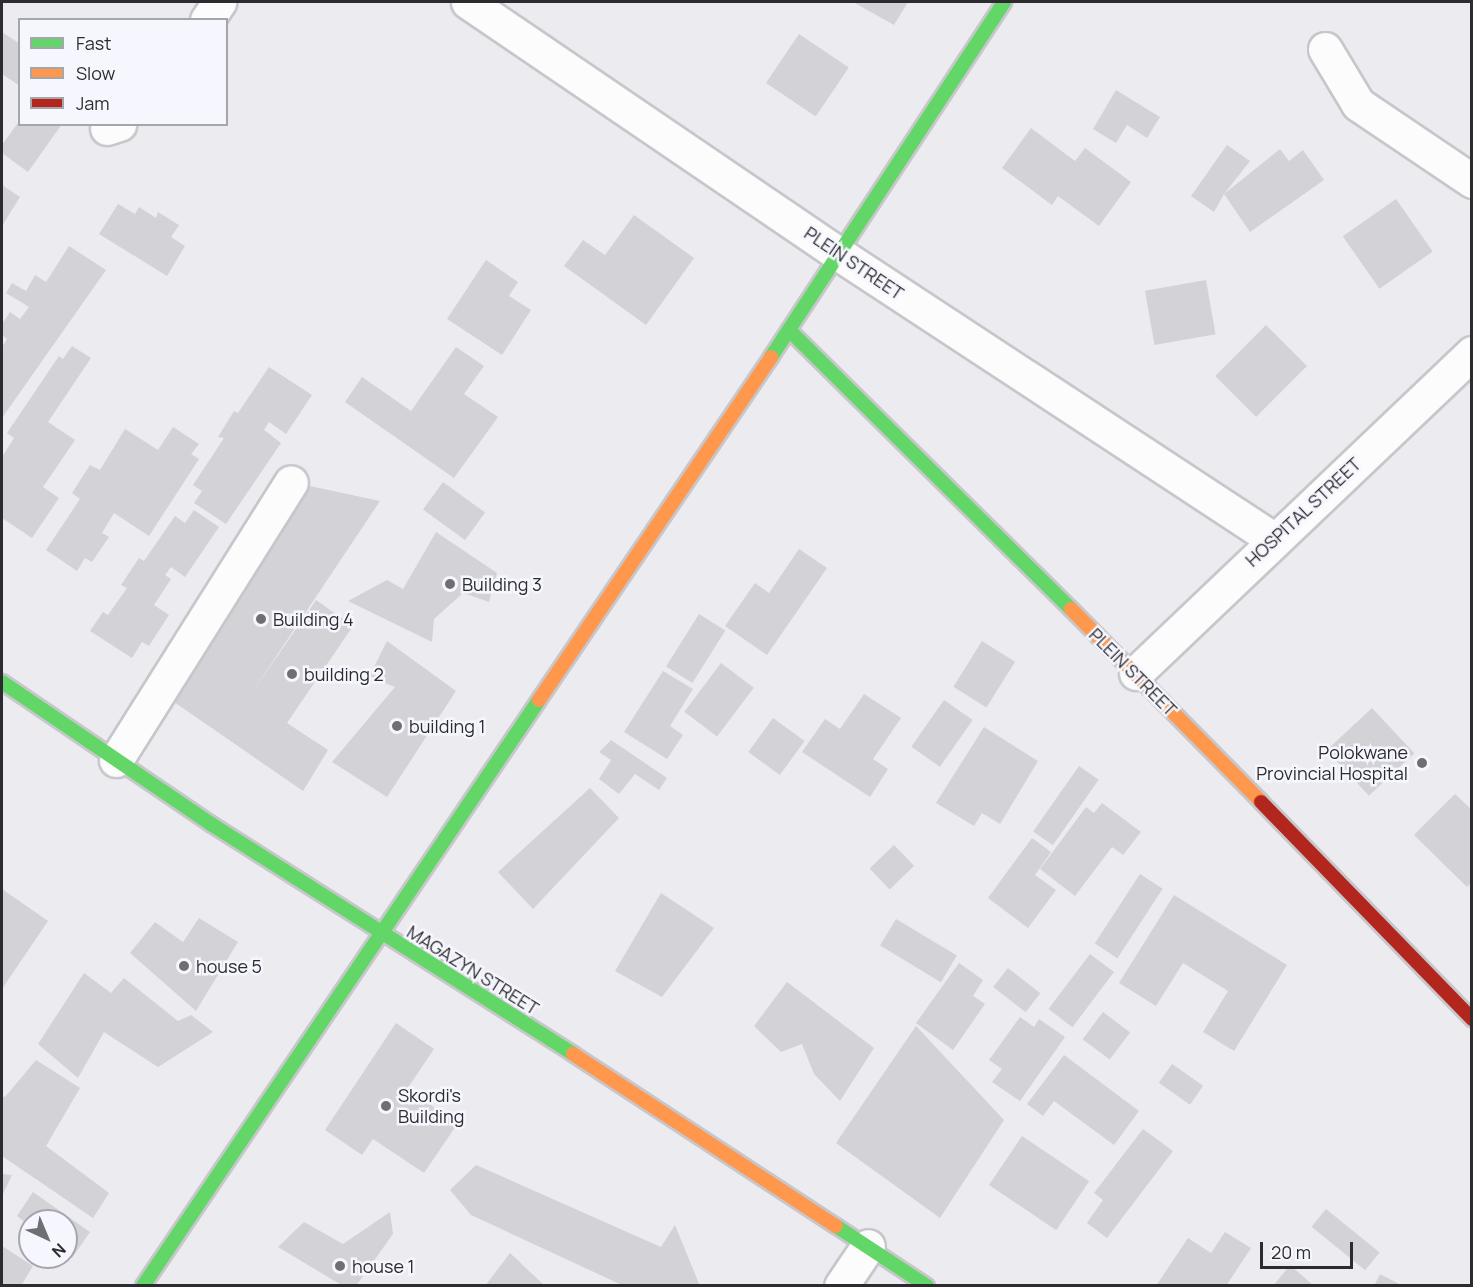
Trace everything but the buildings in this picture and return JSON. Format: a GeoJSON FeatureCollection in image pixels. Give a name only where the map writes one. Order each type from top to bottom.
{"type":"FeatureCollection","features":[{"type":"Feature","properties":{"kind":"street"},"geometry":{"type":"LineString","coordinates":[[208,18],[219,2]]}},
{"type":"Feature","properties":{"kind":"street","name":"PLEIN STREET"},"geometry":{"type":"LineString","coordinates":[[468,2],[839,254],[1274,539]]}},
{"type":"Feature","properties":{"kind":"street"},"geometry":{"type":"LineString","coordinates":[[143,1286],[789,330],[1004,2]]}},
{"type":"Feature","properties":{"kind":"street"},"geometry":{"type":"LineString","coordinates":[[1325,49],[1358,104],[1472,181]]}},
{"type":"Feature","properties":{"kind":"street","name":"PLEIN STREET"},"geometry":{"type":"LineString","coordinates":[[789,330],[1136,673],[1472,1019]]}},
{"type":"Feature","properties":{"kind":"street","name":"HOSPITAL STREET"},"geometry":{"type":"LineString","coordinates":[[1136,673],[1274,539],[1472,353]]}},
{"type":"Feature","properties":{"kind":"street"},"geometry":{"type":"LineString","coordinates":[[116,760],[291,482]]}},
{"type":"Feature","properties":{"kind":"street","name":"MAGAZYN STREET"},"geometry":{"type":"LineString","coordinates":[[2,681],[116,760],[383,934],[637,1094],[927,1286]]}},
{"type":"Feature","properties":{"kind":"street"},"geometry":{"type":"LineString","coordinates":[[841,1286],[868,1246]]}},
{"type":"Feature","properties":{"kind":"traffic: fast"},"geometry":{"type":"LineString","coordinates":[[771,357],[1004,2]]}},
{"type":"Feature","properties":{"kind":"traffic: fast"},"geometry":{"type":"LineString","coordinates":[[789,330],[1071,609]]}},
{"type":"Feature","properties":{"kind":"traffic: fast"},"geometry":{"type":"LineString","coordinates":[[2,682],[211,824],[573,1054]]}},
{"type":"Feature","properties":{"kind":"traffic: fast"},"geometry":{"type":"LineString","coordinates":[[143,1286],[539,700]]}},
{"type":"Feature","properties":{"kind":"traffic: fast"},"geometry":{"type":"LineString","coordinates":[[836,1226],[927,1286]]}},
{"type":"Feature","properties":{"kind":"traffic: slow"},"geometry":{"type":"LineString","coordinates":[[539,700],[771,357]]}},
{"type":"Feature","properties":{"kind":"traffic: slow"},"geometry":{"type":"LineString","coordinates":[[1071,609],[1261,802]]}},
{"type":"Feature","properties":{"kind":"traffic: slow"},"geometry":{"type":"LineString","coordinates":[[573,1054],[836,1226]]}},
{"type":"Feature","properties":{"kind":"traffic: jam"},"geometry":{"type":"LineString","coordinates":[[1261,802],[1472,1019]]}},
{"type":"Feature","properties":{"kind":"place","name":"Building 3"},"geometry":{"type":"Point","coordinates":[450,584]}},
{"type":"Feature","properties":{"kind":"place","name":"Building 4"},"geometry":{"type":"Point","coordinates":[261,619]}},
{"type":"Feature","properties":{"kind":"place","name":"building 2"},"geometry":{"type":"Point","coordinates":[292,674]}},
{"type":"Feature","properties":{"kind":"place","name":"building 1"},"geometry":{"type":"Point","coordinates":[397,726]}},
{"type":"Feature","properties":{"kind":"place","name":"Polokwane Provincial Hospital"},"geometry":{"type":"Point","coordinates":[1422,763]}},
{"type":"Feature","properties":{"kind":"place","name":"house 5"},"geometry":{"type":"Point","coordinates":[184,966]}},
{"type":"Feature","properties":{"kind":"place","name":"Skordi's Building"},"geometry":{"type":"Point","coordinates":[386,1106]}},
{"type":"Feature","properties":{"kind":"place","name":"house 1"},"geometry":{"type":"Point","coordinates":[340,1266]}}]}
